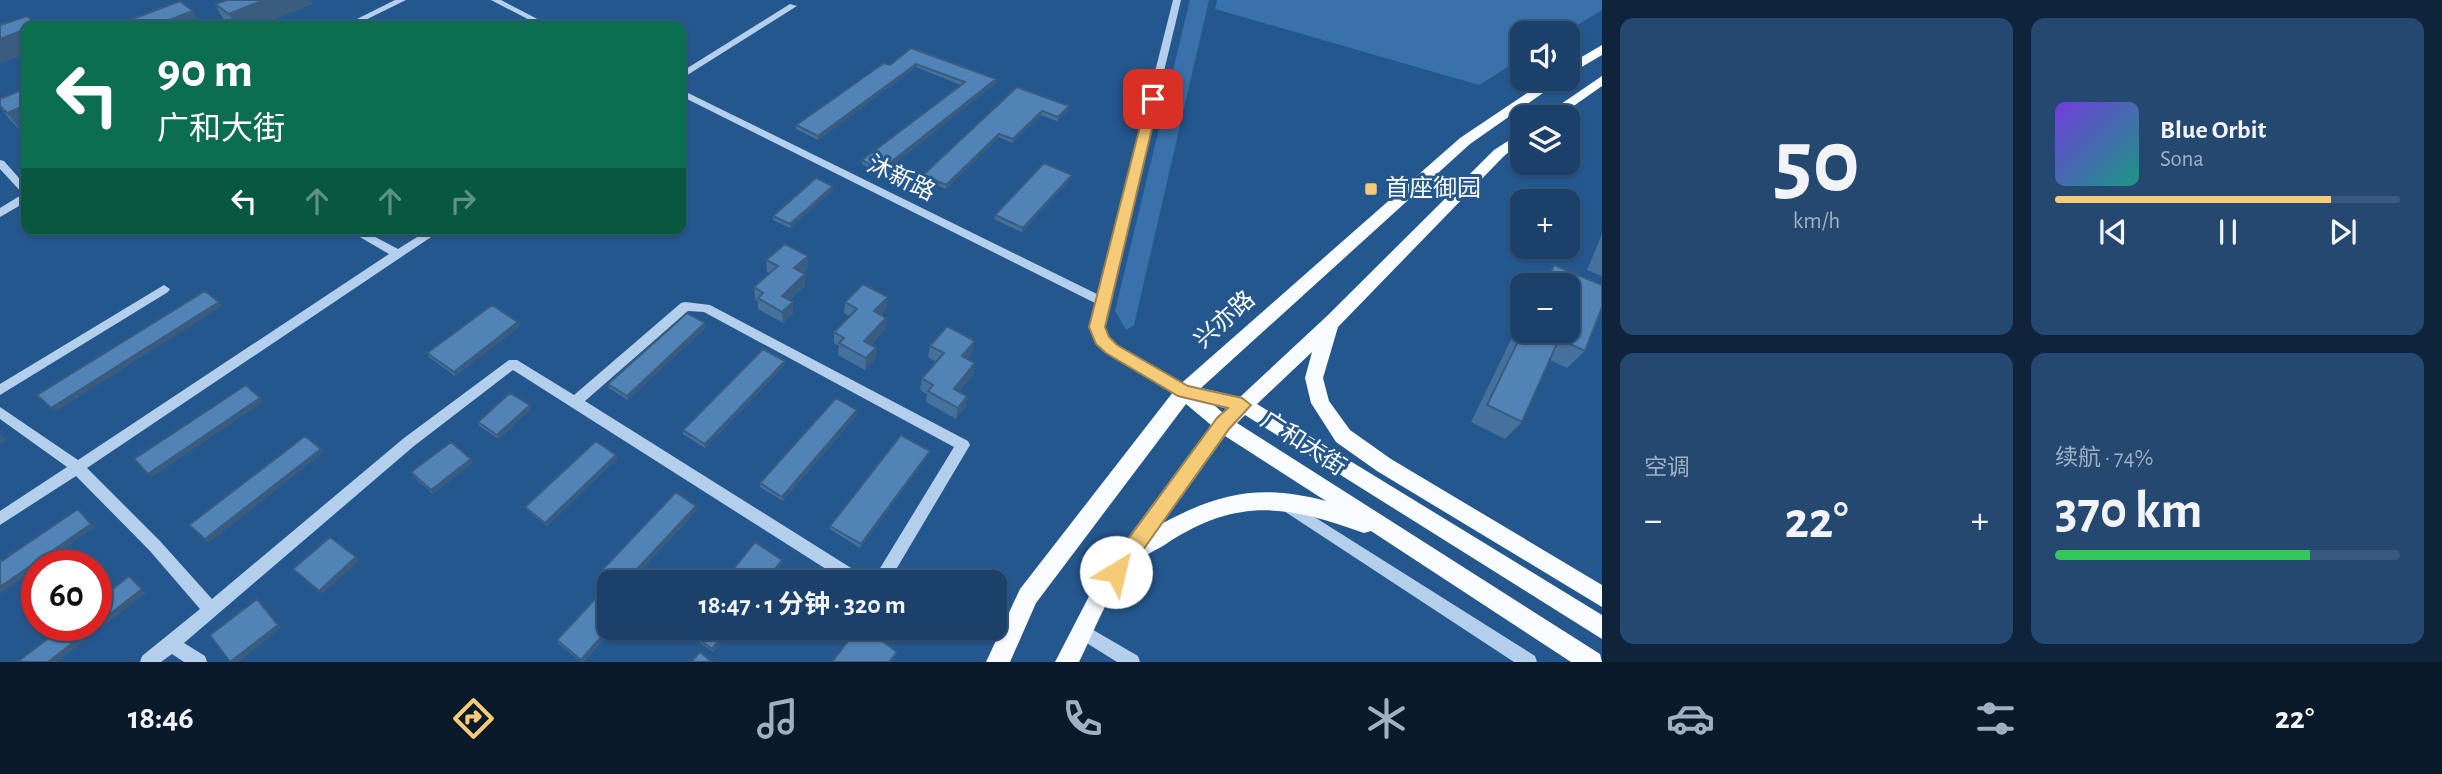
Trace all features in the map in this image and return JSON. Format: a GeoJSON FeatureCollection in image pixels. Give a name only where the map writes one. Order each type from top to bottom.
{"type":"FeatureCollection","features":[{"type":"Feature","properties":{"kind":"main road"},"geometry":{"type":"LineString","coordinates":[[1580,63],[1602,48]]}},
{"type":"Feature","properties":{"kind":"main road"},"geometry":{"type":"LineString","coordinates":[[1566,105],[1602,80]]}},
{"type":"Feature","properties":{"kind":"main road","name":"兴亦路"},"geometry":{"type":"LineString","coordinates":[[998,662],[1028,596],[1184,392],[1465,141],[1538,91]]}},
{"type":"Feature","properties":{"kind":"main road"},"geometry":{"type":"LineString","coordinates":[[1067,662],[1107,584],[1223,424],[1333,321],[1510,145]]}},
{"type":"Feature","properties":{"kind":"main road"},"geometry":{"type":"LineString","coordinates":[[1333,321],[1322,346],[1314,377],[1320,403],[1343,436],[1384,465],[1602,597]]}},
{"type":"Feature","properties":{"kind":"main road","name":"广和大街"},"geometry":{"type":"LineString","coordinates":[[1184,392],[1242,405],[1602,628]]}},
{"type":"Feature","properties":{"kind":"main road","name":"广和大街"},"geometry":{"type":"LineString","coordinates":[[1184,392],[1223,424],[1592,662]]}},
{"type":"Feature","properties":{"kind":"main road"},"geometry":{"type":"LineString","coordinates":[[1125,559],[1177,524],[1242,499],[1273,499],[1340,514],[1406,542]]}},
{"type":"Feature","properties":{"kind":"street"},"geometry":{"type":"LineString","coordinates":[[358,21],[402,0]]}},
{"type":"Feature","properties":{"kind":"street"},"geometry":{"type":"LineString","coordinates":[[495,0],[537,21]]}},
{"type":"Feature","properties":{"kind":"street"},"geometry":{"type":"LineString","coordinates":[[1177,0],[1097,327],[1102,340],[1146,371],[1184,392]]}},
{"type":"Feature","properties":{"kind":"street"},"geometry":{"type":"LineString","coordinates":[[686,73],[793,6]]}},
{"type":"Feature","properties":{"kind":"street","name":"沐新路"},"geometry":{"type":"LineString","coordinates":[[686,95],[1103,302]]}},
{"type":"Feature","properties":{"kind":"street"},"geometry":{"type":"LineString","coordinates":[[0,163],[21,189]]}},
{"type":"Feature","properties":{"kind":"street"},"geometry":{"type":"LineString","coordinates":[[0,213],[21,198]]}},
{"type":"Feature","properties":{"kind":"street"},"geometry":{"type":"LineString","coordinates":[[362,235],[398,254]]}},
{"type":"Feature","properties":{"kind":"street"},"geometry":{"type":"LineString","coordinates":[[0,519],[76,466],[428,235]]}},
{"type":"Feature","properties":{"kind":"street"},"geometry":{"type":"LineString","coordinates":[[0,390],[164,289]]}},
{"type":"Feature","properties":{"kind":"street"},"geometry":{"type":"LineString","coordinates":[[575,402],[685,306],[706,308],[963,445],[887,570]]}},
{"type":"Feature","properties":{"kind":"street"},"geometry":{"type":"LineString","coordinates":[[148,662],[409,442],[513,363],[841,570]]}},
{"type":"Feature","properties":{"kind":"street"},"geometry":{"type":"LineString","coordinates":[[0,412],[76,466],[155,546],[211,610]]}},
{"type":"Feature","properties":{"kind":"street"},"geometry":{"type":"LineString","coordinates":[[1273,499],[1313,520],[1529,662]]}},
{"type":"Feature","properties":{"kind":"street"},"geometry":{"type":"LineString","coordinates":[[1083,632],[1132,662]]}},
{"type":"Feature","properties":{"kind":"street"},"geometry":{"type":"LineString","coordinates":[[171,643],[199,662]]}},
{"type":"Feature","properties":{"kind":"shaded area"},"geometry":{"type":"Polygon","coordinates":[[[1190,0],[1209,0],[1134,325],[1126,330],[1115,311],[1190,0]]]}},
{"type":"Feature","properties":{"kind":"shaded area"},"geometry":{"type":"Polygon","coordinates":[[[1217,0],[1602,0],[1602,10],[1580,23],[1580,21],[1510,21],[1510,66],[1479,85],[1215,9],[1217,0]]]}},
{"type":"Feature","properties":{"kind":"building"},"geometry":{"type":"Polygon","coordinates":[[[227,0],[264,0],[229,14],[215,4],[227,0]]]}},
{"type":"Feature","properties":{"kind":"building"},"geometry":{"type":"Polygon","coordinates":[[[180,1],[193,11],[166,21],[127,21],[180,1]]]}},
{"type":"Feature","properties":{"kind":"building"},"geometry":{"type":"Polygon","coordinates":[[[27,16],[33,21],[21,21],[21,31],[0,39],[0,25],[27,16]]]}},
{"type":"Feature","properties":{"kind":"building"},"geometry":{"type":"Polygon","coordinates":[[[911,48],[996,79],[881,170],[862,160],[965,82],[916,64],[818,136],[796,125],[884,63],[890,65],[911,48]]]}},
{"type":"Feature","properties":{"kind":"building"},"geometry":{"type":"Polygon","coordinates":[[[1017,87],[1069,106],[1058,117],[1042,111],[1013,139],[999,134],[946,185],[923,175],[1017,87]]]}},
{"type":"Feature","properties":{"kind":"building"},"geometry":{"type":"Polygon","coordinates":[[[21,90],[21,107],[7,113],[0,106],[0,99],[21,90]]]}},
{"type":"Feature","properties":{"kind":"building"},"geometry":{"type":"Polygon","coordinates":[[[1044,163],[1072,175],[1023,228],[995,215],[1044,163]]]}},
{"type":"Feature","properties":{"kind":"building"},"geometry":{"type":"Polygon","coordinates":[[[816,178],[833,186],[790,224],[773,216],[816,178]]]}},
{"type":"Feature","properties":{"kind":"building"},"geometry":{"type":"Polygon","coordinates":[[[785,244],[808,256],[794,268],[805,274],[782,296],[793,302],[782,312],[758,298],[763,293],[754,287],[778,266],[766,260],[785,244]]]}},
{"type":"Feature","properties":{"kind":"building"},"geometry":{"type":"Polygon","coordinates":[[[1554,265],[1573,273],[1550,273],[1554,265]]]}},
{"type":"Feature","properties":{"kind":"building"},"geometry":{"type":"Polygon","coordinates":[[[1580,276],[1602,285],[1602,307],[1585,351],[1568,343],[1580,343],[1580,276]]]}},
{"type":"Feature","properties":{"kind":"building"},"geometry":{"type":"Polygon","coordinates":[[[863,284],[888,297],[874,311],[886,318],[864,341],[876,348],[866,358],[839,343],[844,338],[834,332],[857,309],[845,302],[863,284]]]}},
{"type":"Feature","properties":{"kind":"building"},"geometry":{"type":"Polygon","coordinates":[[[205,291],[219,302],[51,408],[37,395],[205,291]]]}},
{"type":"Feature","properties":{"kind":"building"},"geometry":{"type":"Polygon","coordinates":[[[492,305],[518,322],[454,372],[427,353],[492,305]]]}},
{"type":"Feature","properties":{"kind":"building"},"geometry":{"type":"Polygon","coordinates":[[[687,313],[705,323],[627,396],[608,384],[687,313]]]}},
{"type":"Feature","properties":{"kind":"building"},"geometry":{"type":"Polygon","coordinates":[[[947,326],[975,341],[962,356],[975,363],[954,389],[967,396],[958,408],[928,391],[933,385],[922,378],[944,353],[930,346],[947,326]]]}},
{"type":"Feature","properties":{"kind":"building"},"geometry":{"type":"Polygon","coordinates":[[[1517,343],[1557,343],[1522,422],[1487,405],[1517,343]]]}},
{"type":"Feature","properties":{"kind":"building"},"geometry":{"type":"Polygon","coordinates":[[[763,349],[785,361],[705,444],[683,430],[763,349]]]}},
{"type":"Feature","properties":{"kind":"building"},"geometry":{"type":"Polygon","coordinates":[[[246,385],[260,398],[148,474],[134,459],[246,385]]]}},
{"type":"Feature","properties":{"kind":"building"},"geometry":{"type":"Polygon","coordinates":[[[510,393],[530,405],[497,435],[478,422],[510,393]]]}},
{"type":"Feature","properties":{"kind":"building"},"geometry":{"type":"Polygon","coordinates":[[[836,398],[857,410],[782,497],[760,483],[836,398]]]}},
{"type":"Feature","properties":{"kind":"building"},"geometry":{"type":"Polygon","coordinates":[[[901,435],[930,451],[861,544],[830,526],[901,435]]]}},
{"type":"Feature","properties":{"kind":"building"},"geometry":{"type":"Polygon","coordinates":[[[305,436],[321,449],[205,539],[189,525],[305,436]]]}},
{"type":"Feature","properties":{"kind":"building"},"geometry":{"type":"Polygon","coordinates":[[[596,441],[616,455],[545,523],[525,507],[596,441]]]}},
{"type":"Feature","properties":{"kind":"building"},"geometry":{"type":"Polygon","coordinates":[[[451,442],[471,459],[431,490],[411,472],[451,442]]]}},
{"type":"Feature","properties":{"kind":"building"},"geometry":{"type":"Polygon","coordinates":[[[676,492],[696,506],[636,570],[603,569],[676,492]]]}},
{"type":"Feature","properties":{"kind":"building"},"geometry":{"type":"Polygon","coordinates":[[[78,509],[91,524],[53,550],[21,550],[21,572],[0,587],[0,562],[78,509]]]}},
{"type":"Feature","properties":{"kind":"building"},"geometry":{"type":"Polygon","coordinates":[[[330,537],[356,557],[319,591],[293,569],[330,537]]]}},
{"type":"Feature","properties":{"kind":"building"},"geometry":{"type":"Polygon","coordinates":[[[755,542],[782,560],[774,570],[732,570],[755,542]]]}},
{"type":"Feature","properties":{"kind":"building"},"geometry":{"type":"Polygon","coordinates":[[[129,576],[142,589],[112,612],[112,589],[129,576]]]}},
{"type":"Feature","properties":{"kind":"building"},"geometry":{"type":"Polygon","coordinates":[[[597,597],[598,640],[581,660],[557,640],[597,597]]]}},
{"type":"Feature","properties":{"kind":"building"},"geometry":{"type":"Polygon","coordinates":[[[257,599],[278,625],[230,662],[210,635],[257,599]]]}},
{"type":"Feature","properties":{"kind":"building"},"geometry":{"type":"Polygon","coordinates":[[[700,640],[719,640],[712,649],[700,640]]]}},
{"type":"Feature","properties":{"kind":"building"},"geometry":{"type":"Polygon","coordinates":[[[849,640],[880,640],[897,652],[889,662],[832,662],[849,640]]]}},
{"type":"Feature","properties":{"kind":"building"},"geometry":{"type":"Polygon","coordinates":[[[45,641],[75,641],[48,662],[17,662],[45,641]]]}},
{"type":"Feature","properties":{"kind":"building"},"geometry":{"type":"Polygon","coordinates":[[[700,652],[712,662],[691,662],[700,652]]]}},
{"type":"Feature","properties":{"kind":"place","name":"首座御园"},"geometry":{"type":"Point","coordinates":[1371,189]}},
{"type":"Feature","properties":{"kind":"route"},"geometry":{"type":"LineString","coordinates":[[1116,572],[1223,424],[1242,405],[1184,392],[1111,349],[1102,340],[1097,327],[1153,99]]}}]}
